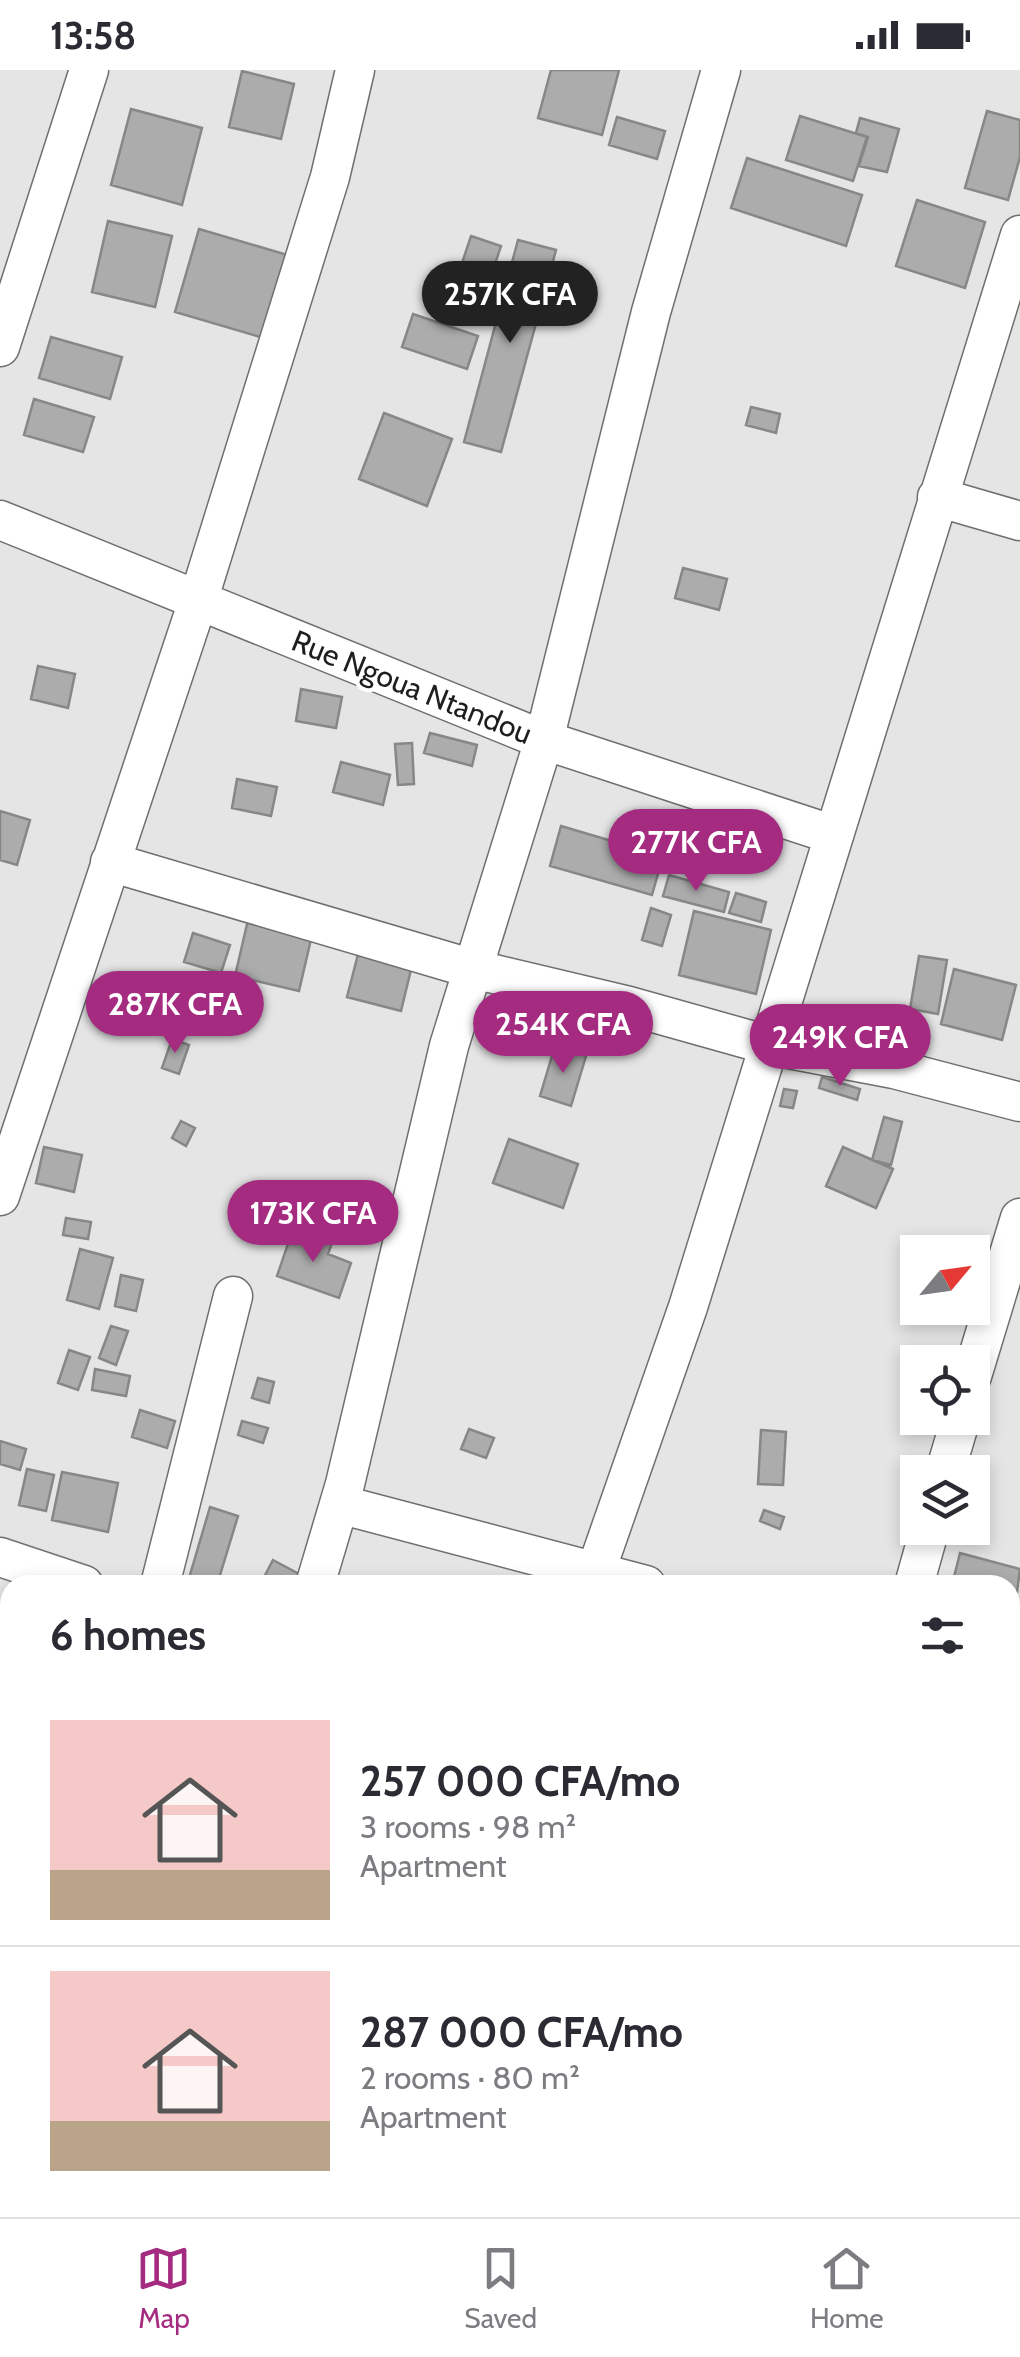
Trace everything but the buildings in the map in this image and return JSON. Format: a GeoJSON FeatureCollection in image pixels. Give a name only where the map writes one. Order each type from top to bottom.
{"type":"FeatureCollection","features":[{"type":"Feature","properties":{"kind":"street"},"geometry":{"type":"LineString","coordinates":[[0,347],[90,70]]}},
{"type":"Feature","properties":{"kind":"street"},"geometry":{"type":"LineString","coordinates":[[0,1196],[198,601],[330,178],[355,70]]}},
{"type":"Feature","properties":{"kind":"street"},"geometry":{"type":"LineString","coordinates":[[318,1575],[339,1504],[449,1046],[544,740],[651,312],[721,70]]}},
{"type":"Feature","properties":{"kind":"street"},"geometry":{"type":"LineString","coordinates":[[594,1575],[688,1307],[831,834],[1020,235]]}},
{"type":"Feature","properties":{"kind":"street"},"geometry":{"type":"LineString","coordinates":[[937,497],[1020,521]]}},
{"type":"Feature","properties":{"kind":"street","name":"Rue Ngoua Ntandou"},"geometry":{"type":"LineString","coordinates":[[0,520],[544,740],[831,834]]}},
{"type":"Feature","properties":{"kind":"street"},"geometry":{"type":"LineString","coordinates":[[110,862],[473,969],[630,1006],[768,1045],[894,1068],[1020,1102]]}},
{"type":"Feature","properties":{"kind":"street"},"geometry":{"type":"LineString","coordinates":[[981,1345],[1020,1218]]}},
{"type":"Feature","properties":{"kind":"street"},"geometry":{"type":"LineString","coordinates":[[163,1575],[233,1296]]}},
{"type":"Feature","properties":{"kind":"street"},"geometry":{"type":"LineString","coordinates":[[339,1504],[583,1575]]}},
{"type":"Feature","properties":{"kind":"street"},"geometry":{"type":"LineString","coordinates":[[917,1575],[925,1545]]}},
{"type":"Feature","properties":{"kind":"street"},"geometry":{"type":"LineString","coordinates":[[0,1557],[54,1575]]}}]}
